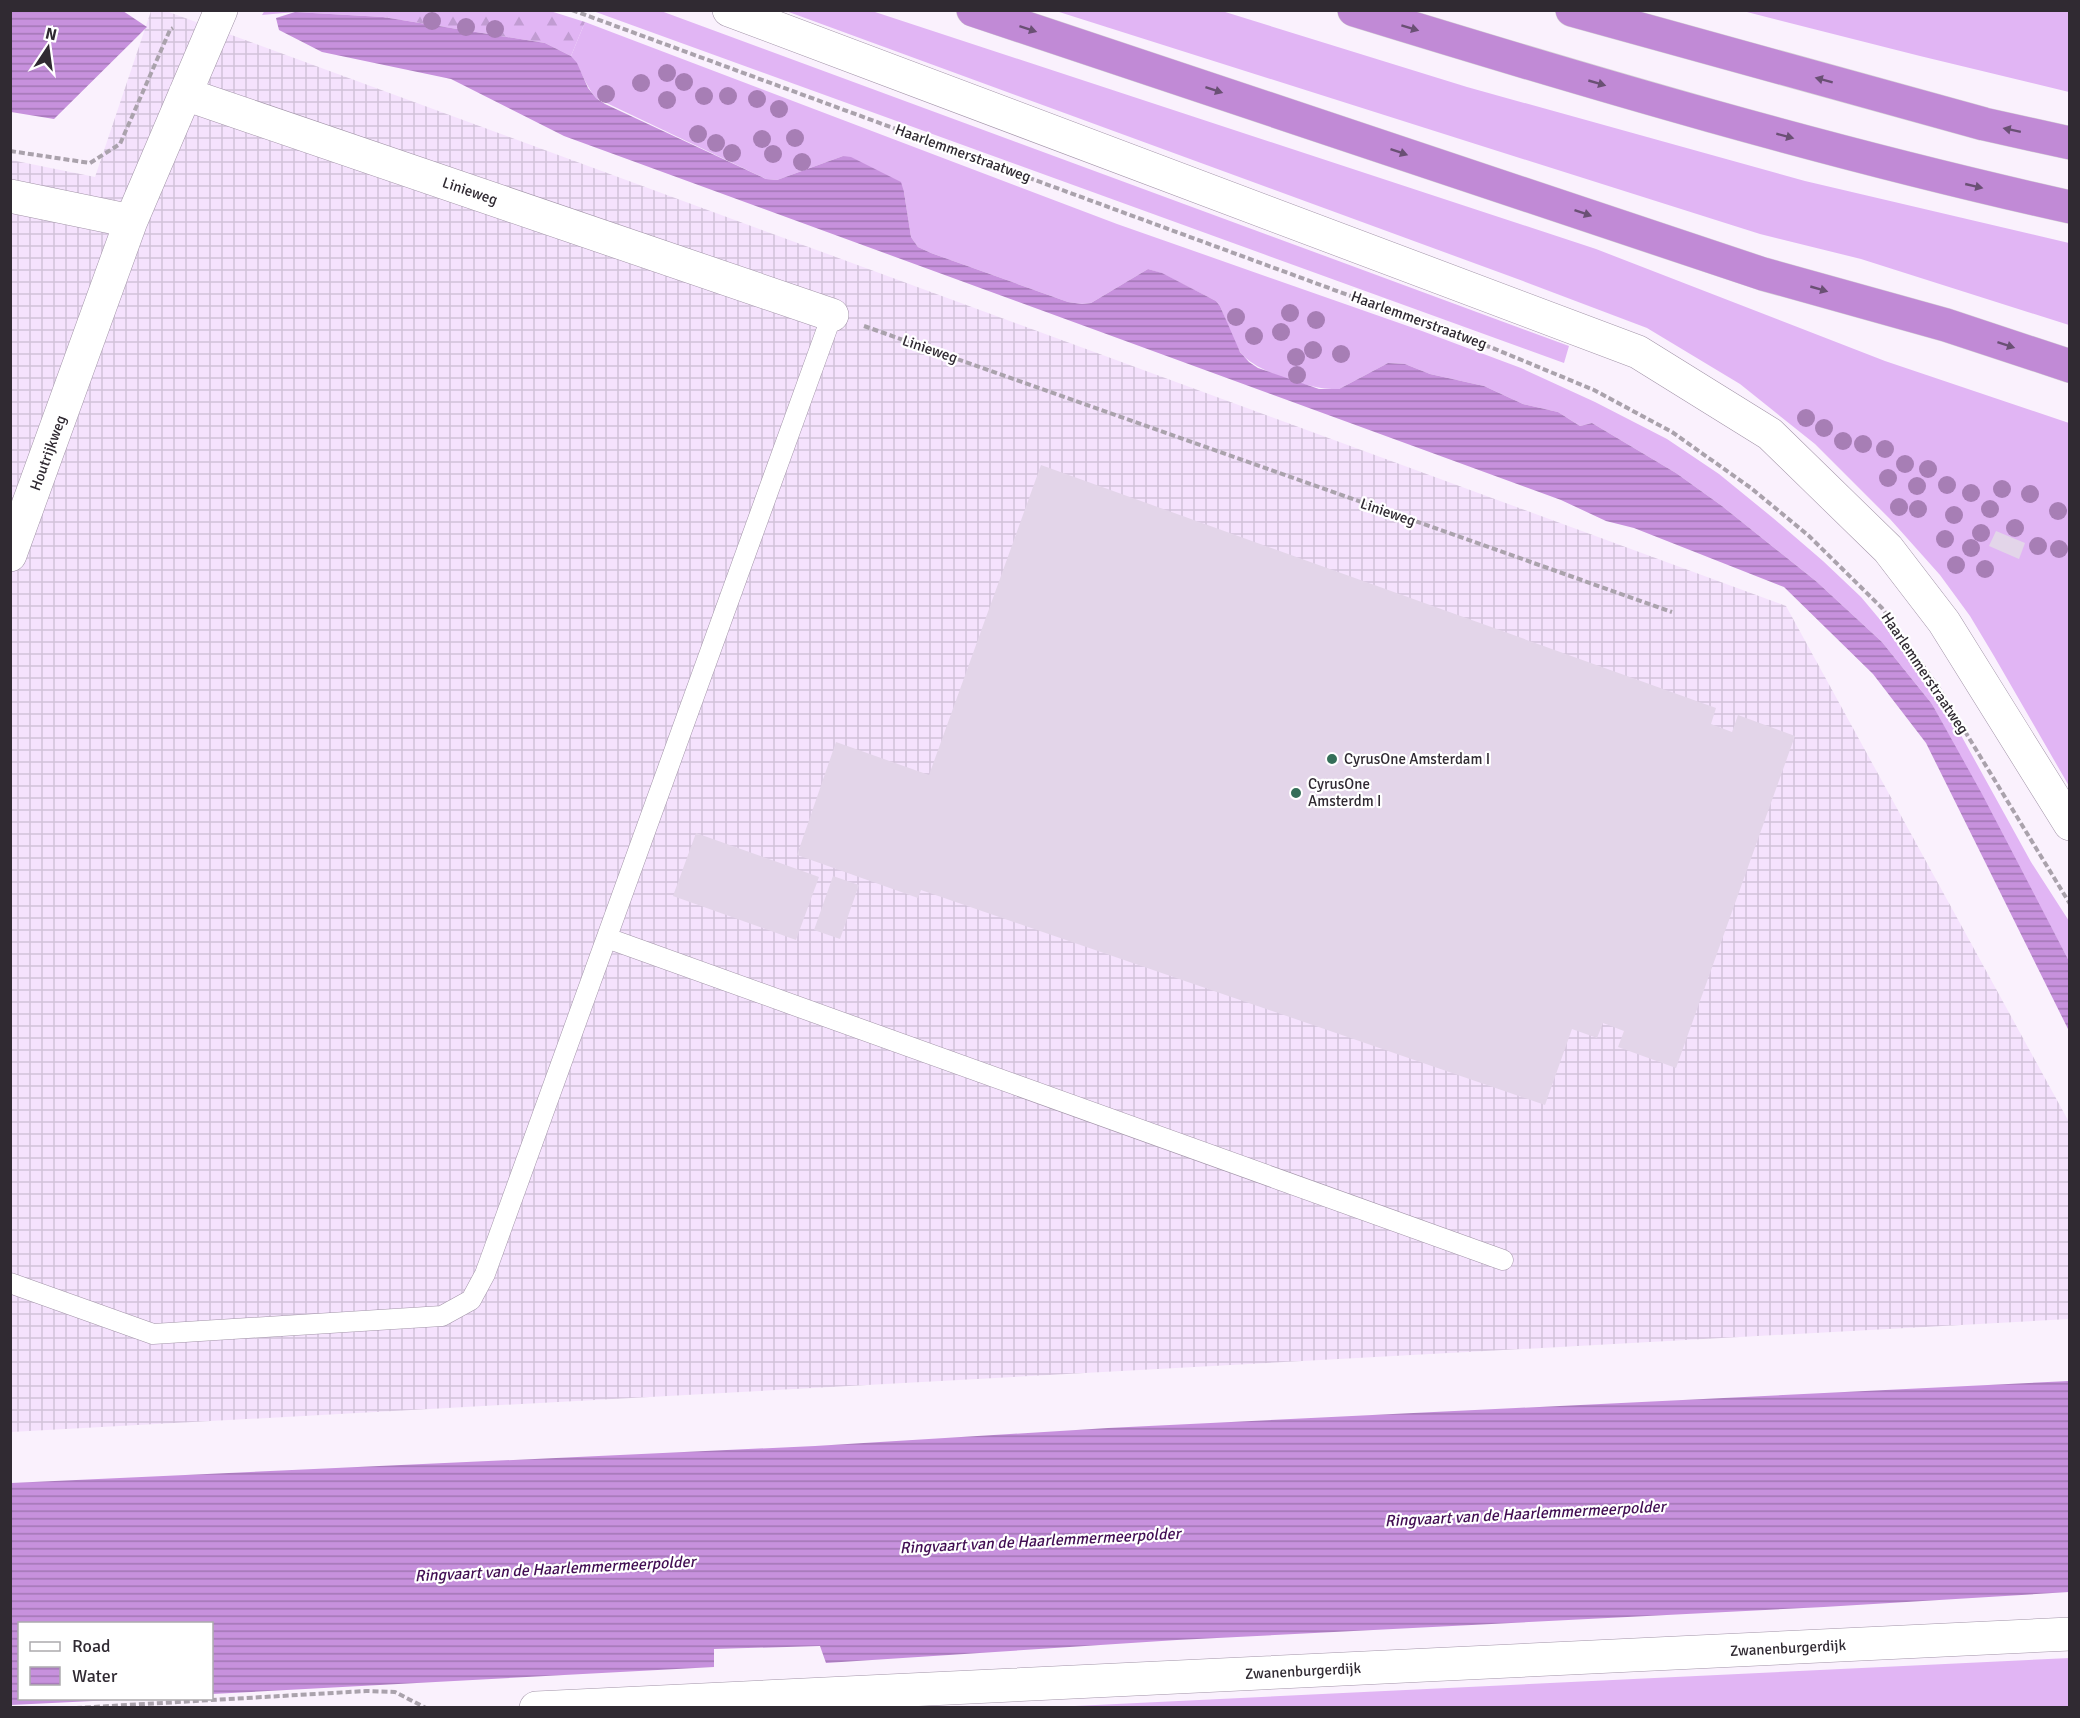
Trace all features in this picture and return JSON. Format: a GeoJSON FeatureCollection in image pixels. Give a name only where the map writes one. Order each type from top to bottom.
{"type":"FeatureCollection","features":[{"type":"Feature","properties":{"kind":"highway"},"geometry":{"type":"LineString","coordinates":[[973,10],[1763,274],[1946,325],[2070,366]]}},
{"type":"Feature","properties":{"kind":"highway"},"geometry":{"type":"LineString","coordinates":[[1354,10],[1728,121],[1953,181],[2070,207]]}},
{"type":"Feature","properties":{"kind":"highway"},"geometry":{"type":"LineString","coordinates":[[1572,10],[1984,124],[2070,143]]}},
{"type":"Feature","properties":{"kind":"street"},"geometry":{"type":"LineString","coordinates":[[10,196],[131,221],[221,10]]}},
{"type":"Feature","properties":{"kind":"street"},"geometry":{"type":"LineString","coordinates":[[729,10],[1638,352],[1770,434],[1888,549],[1944,622],[2070,824]]}},
{"type":"Feature","properties":{"kind":"street","name":"Linieweg"},"geometry":{"type":"LineString","coordinates":[[185,94],[832,315]]}},
{"type":"Feature","properties":{"kind":"street","name":"Houtrijkweg"},"geometry":{"type":"LineString","coordinates":[[10,555],[131,221]]}},
{"type":"Feature","properties":{"kind":"street","name":"Zwanenburgerdijk"},"geometry":{"type":"LineString","coordinates":[[536,1707],[2070,1634]]}},
{"type":"Feature","properties":{"kind":"lane"},"geometry":{"type":"LineString","coordinates":[[10,1283],[153,1334],[442,1316],[471,1300],[485,1274],[832,315]]}},
{"type":"Feature","properties":{"kind":"lane"},"geometry":{"type":"LineString","coordinates":[[607,938],[1503,1260]]}},
{"type":"Feature","properties":{"kind":"path","name":"Haarlemmerstraatweg"},"geometry":{"type":"LineString","coordinates":[[572,10],[1495,349],[1594,390],[1672,432],[1751,488],[1809,536],[1882,608],[1938,687],[2070,904]]}},
{"type":"Feature","properties":{"kind":"path"},"geometry":{"type":"LineString","coordinates":[[10,151],[90,163],[120,144],[170,30],[178,25]]}},
{"type":"Feature","properties":{"kind":"path","name":"Linieweg"},"geometry":{"type":"LineString","coordinates":[[832,315],[1671,612]]}},
{"type":"Feature","properties":{"kind":"path"},"geometry":{"type":"LineString","coordinates":[[213,1699],[366,1691],[395,1692],[426,1707]]}},
{"type":"Feature","properties":{"kind":"path"},"geometry":{"type":"LineString","coordinates":[[76,1707],[203,1700]]}},
{"type":"Feature","properties":{"kind":"shaded area"},"geometry":{"type":"Polygon","coordinates":[[[151,11],[166,11],[1786,606],[2069,1122],[2069,1319],[11,1432],[11,160],[95,177],[151,11]]]}},
{"type":"Feature","properties":{"kind":"green space"},"geometry":{"type":"Polygon","coordinates":[[[265,10],[547,10],[585,22],[571,56],[545,43],[383,17],[295,12],[262,15],[265,10]]]}},
{"type":"Feature","properties":{"kind":"green space"},"geometry":{"type":"Polygon","coordinates":[[[593,11],[661,11],[1569,346],[1564,363],[593,11]]]}},
{"type":"Feature","properties":{"kind":"green space"},"geometry":{"type":"Polygon","coordinates":[[[786,11],[872,11],[1596,249],[1885,361],[2069,423],[2069,786],[1970,616],[1940,575],[1890,519],[1815,444],[1740,384],[1647,328],[786,11]]]}},
{"type":"Feature","properties":{"kind":"green space"},"geometry":{"type":"Polygon","coordinates":[[[1056,11],[1222,11],[1467,87],[1805,181],[2069,243],[2069,325],[1861,259],[1760,234],[1056,11]]]}},
{"type":"Feature","properties":{"kind":"green space"},"geometry":{"type":"Polygon","coordinates":[[[1743,11],[2069,11],[2069,92],[1920,56],[1743,11]]]}},
{"type":"Feature","properties":{"kind":"green space"},"geometry":{"type":"Polygon","coordinates":[[[585,22],[1117,224],[1521,368],[1667,439],[1719,474],[1773,518],[1861,597],[1882,622],[1962,737],[2031,862],[2069,921],[2069,961],[1932,704],[1882,642],[1817,582],[1722,506],[1676,473],[1592,423],[1580,426],[1558,412],[1523,404],[1484,386],[1430,374],[1405,364],[1388,363],[1339,389],[1316,387],[1286,379],[1259,367],[1241,353],[1216,301],[1161,273],[1148,269],[1091,303],[1082,304],[1068,302],[931,253],[918,247],[911,237],[904,192],[843,156],[777,180],[766,179],[596,98],[571,56],[585,22]]]}},
{"type":"Feature","properties":{"kind":"green space"},"geometry":{"type":"Polygon","coordinates":[[[2070,1658],[2069,1708],[1054,1707],[2070,1658]]]}},
{"type":"Feature","properties":{"kind":"water"},"geometry":{"type":"Polygon","coordinates":[[[10,11],[123,11],[147,27],[54,119],[11,112],[10,11]]]}},
{"type":"Feature","properties":{"kind":"water"},"geometry":{"type":"Polygon","coordinates":[[[295,12],[383,17],[545,43],[571,56],[577,63],[588,88],[605,104],[766,179],[777,180],[843,156],[851,157],[901,182],[911,237],[918,247],[931,253],[1068,302],[1082,304],[1091,303],[1148,269],[1162,273],[1216,301],[1240,352],[1249,362],[1258,368],[1319,389],[1339,389],[1388,363],[1405,364],[1430,374],[1484,386],[1523,404],[1558,412],[1580,426],[1592,423],[1676,473],[1722,506],[1817,582],[1882,642],[1932,704],[2069,961],[2069,1031],[1926,743],[1873,674],[1784,587],[1634,528],[1606,521],[1561,500],[564,136],[451,79],[322,52],[279,30],[276,18],[295,12]]]}},
{"type":"Feature","properties":{"kind":"water","name":"Ringvaart van de Haarlemmermeerpolder"},"geometry":{"type":"Polygon","coordinates":[[[2069,1381],[2069,1592],[1824,1607],[1177,1640],[826,1663],[820,1646],[714,1649],[714,1667],[213,1694],[213,1622],[18,1622],[18,1700],[114,1700],[11,1705],[11,1483],[815,1446],[1108,1428],[2069,1381]]]}},
{"type":"Feature","properties":{"kind":"building","name":"CyrusOne Amsterdm I"},"geometry":{"type":"Polygon","coordinates":[[[1041,465],[1716,708],[1711,724],[1732,732],[1738,715],[1795,736],[1676,1068],[1618,1047],[1624,1031],[1603,1023],[1597,1038],[1572,1029],[1545,1105],[921,890],[918,898],[797,855],[836,742],[929,775],[1041,465]]]}},
{"type":"Feature","properties":{"kind":"building"},"geometry":{"type":"Polygon","coordinates":[[[1996,531],[2025,543],[2019,559],[1989,546],[1996,531]]]}},
{"type":"Feature","properties":{"kind":"building"},"geometry":{"type":"Polygon","coordinates":[[[696,833],[819,877],[796,940],[673,896],[696,833]]]}},
{"type":"Feature","properties":{"kind":"building"},"geometry":{"type":"Polygon","coordinates":[[[833,876],[859,885],[840,939],[814,930],[833,876]]]}},
{"type":"Feature","properties":{"kind":"place","name":"CyrusOne Amsterdam I"},"geometry":{"type":"Point","coordinates":[1332,759]}},
{"type":"Feature","properties":{"kind":"place","name":"CyrusOne Amsterdm I"},"geometry":{"type":"Point","coordinates":[1296,793]}}]}
